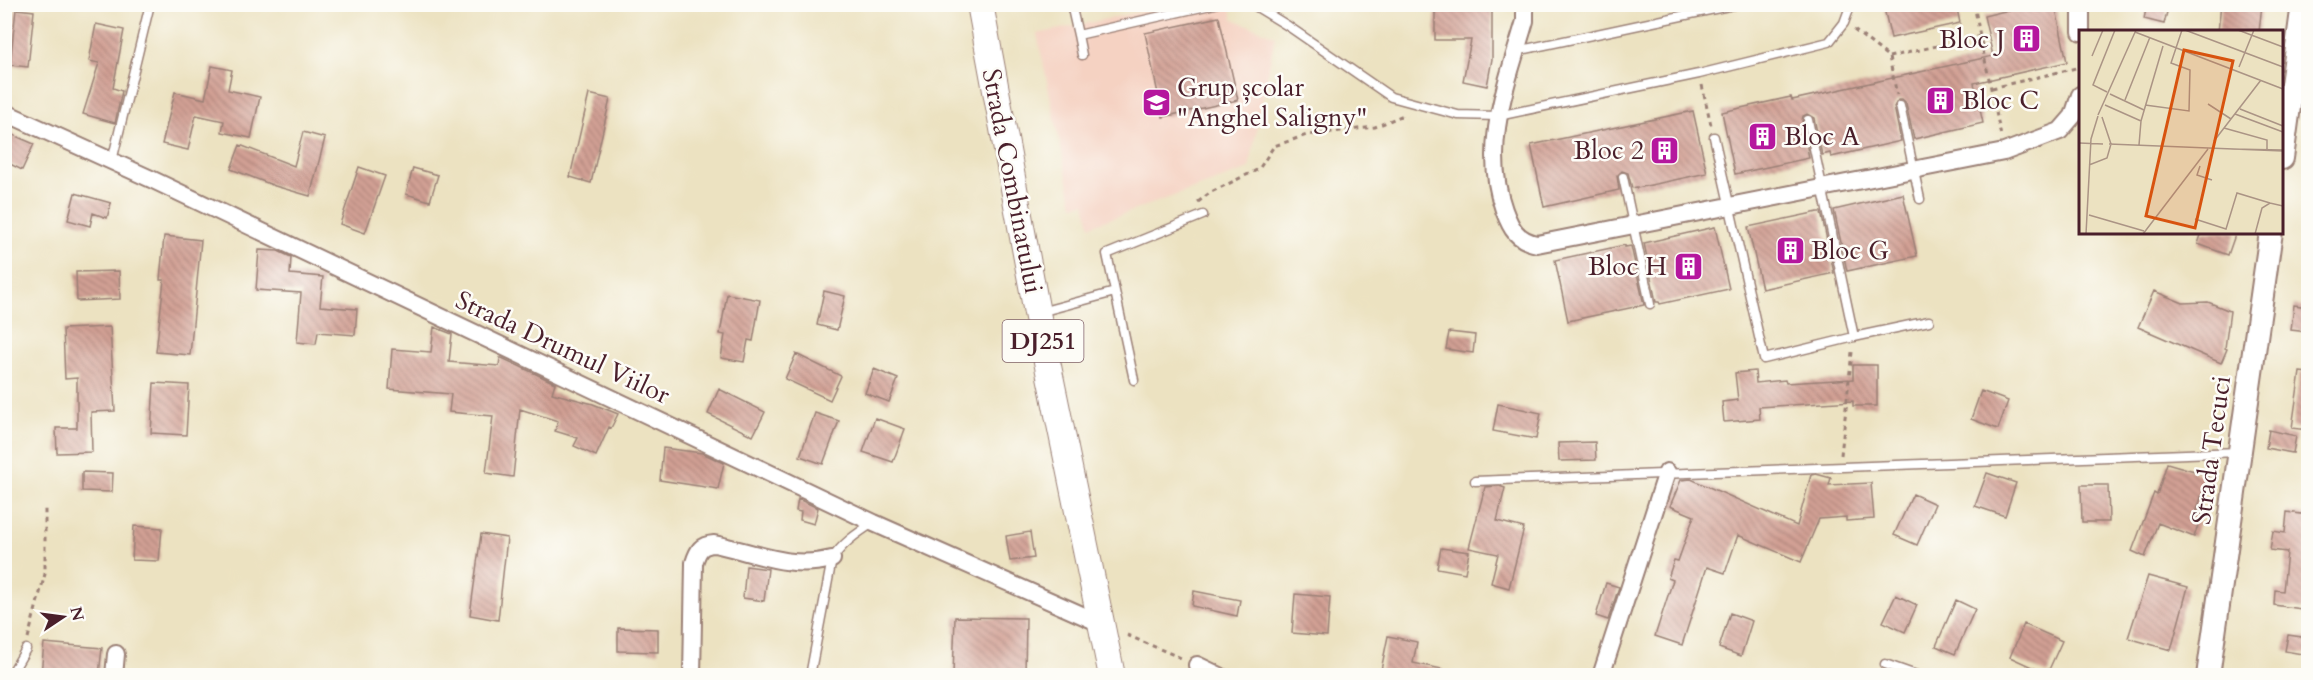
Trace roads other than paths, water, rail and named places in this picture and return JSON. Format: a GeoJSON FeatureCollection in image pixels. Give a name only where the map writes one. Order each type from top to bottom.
{"type":"FeatureCollection","features":[{"type":"Feature","properties":{"kind":"main road","name":"Strada Combinatului"},"geometry":{"type":"LineString","coordinates":[[980,4],[1037,313],[1112,675]]}},
{"type":"Feature","properties":{"kind":"main road"},"geometry":{"type":"LineString","coordinates":[[2283,151],[2303,4]]}},
{"type":"Feature","properties":{"kind":"main road","name":"Strada Tecuci"},"geometry":{"type":"LineString","coordinates":[[2208,675],[2271,234]]}},
{"type":"Feature","properties":{"kind":"street"},"geometry":{"type":"LineString","coordinates":[[1525,4],[1525,21],[1498,116],[1493,154],[1500,197],[1508,221],[1524,242],[1537,244],[2004,152],[2060,131],[2073,116],[2079,98]]}},
{"type":"Feature","properties":{"kind":"street"},"geometry":{"type":"LineString","coordinates":[[2081,4],[2081,30]]}},
{"type":"Feature","properties":{"kind":"street","name":"Strada Drumul Viilor"},"geometry":{"type":"LineString","coordinates":[[4,112],[112,161],[874,523],[1102,624]]}},
{"type":"Feature","properties":{"kind":"street"},"geometry":{"type":"LineString","coordinates":[[1601,675],[1667,472]]}},
{"type":"Feature","properties":{"kind":"street"},"geometry":{"type":"LineString","coordinates":[[692,675],[694,563],[699,550],[705,545],[714,544],[752,555],[805,564],[832,559]]}},
{"type":"Feature","properties":{"kind":"street"},"geometry":{"type":"LineString","coordinates":[[114,675],[116,654]]}},
{"type":"Feature","properties":{"kind":"street"},"geometry":{"type":"LineString","coordinates":[[1197,665],[1220,675]]}},
{"type":"Feature","properties":{"kind":"lane"},"geometry":{"type":"LineString","coordinates":[[112,161],[150,4]]}},
{"type":"Feature","properties":{"kind":"lane"},"geometry":{"type":"LineString","coordinates":[[1071,4],[1082,55]]}},
{"type":"Feature","properties":{"kind":"lane"},"geometry":{"type":"LineString","coordinates":[[1078,35],[1215,4]]}},
{"type":"Feature","properties":{"kind":"lane"},"geometry":{"type":"LineString","coordinates":[[1252,4],[1391,97],[1458,115],[1498,116],[1699,75],[1829,42],[1844,23],[1851,4]]}},
{"type":"Feature","properties":{"kind":"lane"},"geometry":{"type":"LineString","coordinates":[[1516,52],[1738,4]]}},
{"type":"Feature","properties":{"kind":"lane"},"geometry":{"type":"LineString","coordinates":[[1900,106],[1920,199]]}},
{"type":"Feature","properties":{"kind":"lane"},"geometry":{"type":"LineString","coordinates":[[1808,120],[1854,337]]}},
{"type":"Feature","properties":{"kind":"lane"},"geometry":{"type":"LineString","coordinates":[[1714,137],[1764,359],[1929,321]]}},
{"type":"Feature","properties":{"kind":"lane"},"geometry":{"type":"LineString","coordinates":[[1623,177],[1650,304]]}},
{"type":"Feature","properties":{"kind":"lane"},"geometry":{"type":"LineString","coordinates":[[1134,380],[1107,254],[1203,215]]}},
{"type":"Feature","properties":{"kind":"lane"},"geometry":{"type":"LineString","coordinates":[[1037,313],[1115,292]]}},
{"type":"Feature","properties":{"kind":"lane"},"geometry":{"type":"LineString","coordinates":[[1475,481],[2240,452]]}},
{"type":"Feature","properties":{"kind":"lane"},"geometry":{"type":"LineString","coordinates":[[810,675],[832,559],[851,537],[874,523]]}},
{"type":"Feature","properties":{"kind":"lane"},"geometry":{"type":"LineString","coordinates":[[10,675],[26,649]]}},
{"type":"Feature","properties":{"kind":"lane"},"geometry":{"type":"LineString","coordinates":[[1885,664],[1919,675]]}},
{"type":"Feature","properties":{"kind":"place","name":"Bloc J"},"geometry":{"type":"Point","coordinates":[2026,39]}},
{"type":"Feature","properties":{"kind":"place","name":"Bloc C"},"geometry":{"type":"Point","coordinates":[1941,100]}},
{"type":"Feature","properties":{"kind":"place","name":"Grup școlar \"Anghel Saligny\""},"geometry":{"type":"Point","coordinates":[1156,102]}},
{"type":"Feature","properties":{"kind":"place","name":"Bloc A"},"geometry":{"type":"Point","coordinates":[1763,136]}},
{"type":"Feature","properties":{"kind":"place","name":"Bloc 2"},"geometry":{"type":"Point","coordinates":[1665,150]}},
{"type":"Feature","properties":{"kind":"place","name":"Bloc G"},"geometry":{"type":"Point","coordinates":[1790,250]}},
{"type":"Feature","properties":{"kind":"place","name":"Bloc H"},"geometry":{"type":"Point","coordinates":[1688,266]}}]}
